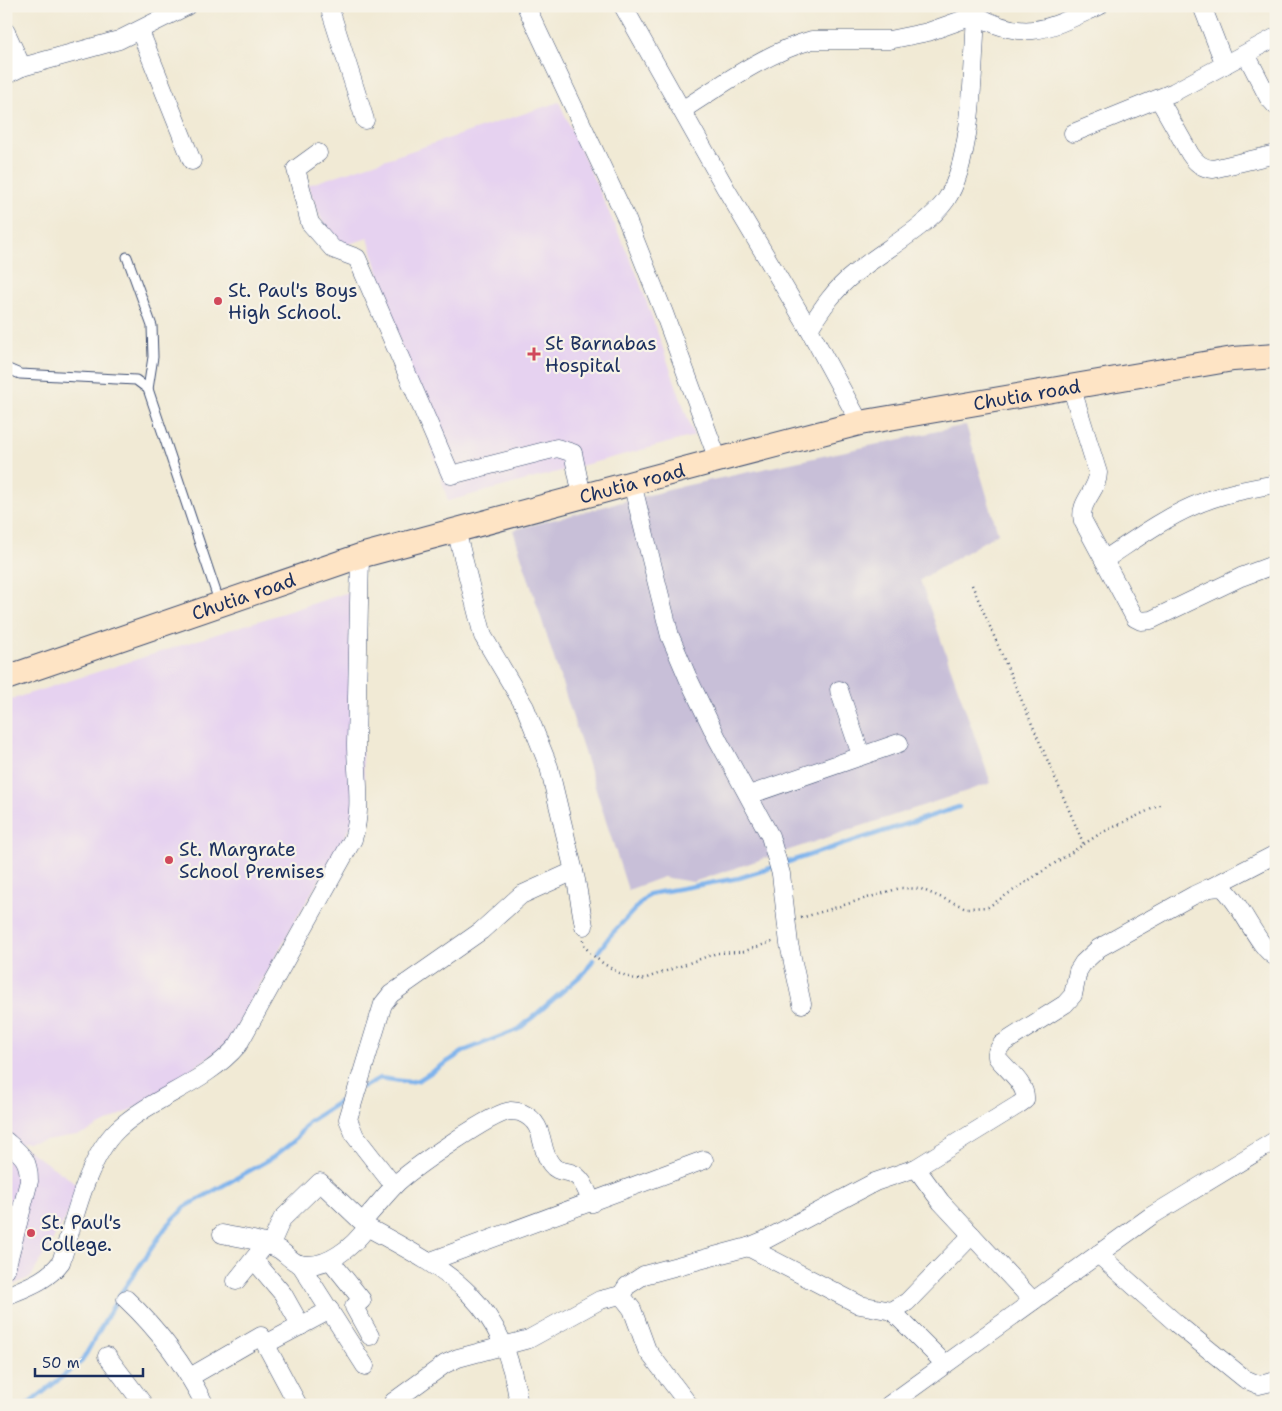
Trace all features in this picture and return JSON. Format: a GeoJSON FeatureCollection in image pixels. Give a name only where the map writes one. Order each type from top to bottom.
{"type":"FeatureCollection","features":[{"type":"Feature","properties":{"kind":"street"},"geometry":{"type":"LineString","coordinates":[[6,75],[22,67],[119,40],[188,6]]}},
{"type":"Feature","properties":{"kind":"street"},"geometry":{"type":"LineString","coordinates":[[329,6],[365,120]]}},
{"type":"Feature","properties":{"kind":"street"},"geometry":{"type":"LineString","coordinates":[[526,6],[627,220],[664,313],[718,460]]}},
{"type":"Feature","properties":{"kind":"street"},"geometry":{"type":"LineString","coordinates":[[623,6],[809,329],[860,423]]}},
{"type":"Feature","properties":{"kind":"street"},"geometry":{"type":"LineString","coordinates":[[975,11],[1005,27],[1035,32],[1048,29],[1099,6]]}},
{"type":"Feature","properties":{"kind":"street"},"geometry":{"type":"LineString","coordinates":[[1202,6],[1226,65]]}},
{"type":"Feature","properties":{"kind":"street"},"geometry":{"type":"LineString","coordinates":[[682,110],[757,64],[800,44],[826,39],[889,40],[928,32],[975,11]]}},
{"type":"Feature","properties":{"kind":"street"},"geometry":{"type":"LineString","coordinates":[[809,329],[828,300],[853,275],[926,220],[946,201],[957,179],[964,143],[975,11]]}},
{"type":"Feature","properties":{"kind":"street"},"geometry":{"type":"LineString","coordinates":[[140,31],[192,161]]}},
{"type":"Feature","properties":{"kind":"street"},"geometry":{"type":"LineString","coordinates":[[6,32],[22,67]]}},
{"type":"Feature","properties":{"kind":"street"},"geometry":{"type":"LineString","coordinates":[[1073,133],[1158,99],[1226,65],[1276,37]]}},
{"type":"Feature","properties":{"kind":"street"},"geometry":{"type":"LineString","coordinates":[[1246,54],[1268,97],[1276,106]]}},
{"type":"Feature","properties":{"kind":"street"},"geometry":{"type":"LineString","coordinates":[[1158,99],[1195,162],[1205,168],[1212,169],[1276,154]]}},
{"type":"Feature","properties":{"kind":"street"},"geometry":{"type":"LineString","coordinates":[[318,153],[296,169],[310,223],[333,249],[357,258],[451,476],[557,448],[573,453],[582,496]]}},
{"type":"Feature","properties":{"kind":"street","name":"Chutia road"},"geometry":{"type":"LineString","coordinates":[[6,678],[360,556],[860,423],[1233,359],[1276,356]]}},
{"type":"Feature","properties":{"kind":"street"},"geometry":{"type":"LineString","coordinates":[[1071,386],[1098,473],[1098,483],[1083,504],[1081,513],[1132,613],[1141,621],[1151,620],[1242,577],[1276,564]]}},
{"type":"Feature","properties":{"kind":"street"},"geometry":{"type":"LineString","coordinates":[[632,483],[670,636],[718,740],[749,794],[770,836],[781,874],[802,1004]]}},
{"type":"Feature","properties":{"kind":"street"},"geometry":{"type":"LineString","coordinates":[[1104,560],[1162,522],[1194,506],[1231,492],[1276,484]]}},
{"type":"Feature","properties":{"kind":"street"},"geometry":{"type":"LineString","coordinates":[[456,530],[483,636],[525,707],[540,741],[556,790],[584,926]]}},
{"type":"Feature","properties":{"kind":"street"},"geometry":{"type":"LineString","coordinates":[[6,1296],[45,1279],[53,1273],[61,1262],[94,1163],[112,1136],[129,1120],[215,1068],[238,1045],[353,839],[358,823],[359,801],[356,746],[360,556]]}},
{"type":"Feature","properties":{"kind":"street"},"geometry":{"type":"LineString","coordinates":[[839,690],[861,756]]}},
{"type":"Feature","properties":{"kind":"street"},"geometry":{"type":"LineString","coordinates":[[749,794],[899,743]]}},
{"type":"Feature","properties":{"kind":"street"},"geometry":{"type":"LineString","coordinates":[[393,1402],[451,1361],[476,1352],[530,1339],[600,1300],[621,1295],[627,1286],[644,1275],[748,1247],[765,1240],[875,1182],[916,1168],[1025,1100],[1022,1088],[997,1057],[997,1052],[1002,1044],[1065,1004],[1073,995],[1078,971],[1083,963],[1099,948],[1276,854]]}},
{"type":"Feature","properties":{"kind":"street"},"geometry":{"type":"LineString","coordinates":[[394,1186],[350,1127],[348,1119],[383,1004],[391,994],[481,931],[521,895],[574,871]]}},
{"type":"Feature","properties":{"kind":"street"},"geometry":{"type":"LineString","coordinates":[[1209,888],[1222,887],[1230,894],[1263,945],[1276,957]]}},
{"type":"Feature","properties":{"kind":"street"},"geometry":{"type":"LineString","coordinates":[[222,1234],[278,1249],[291,1260],[300,1264],[320,1264],[330,1260],[352,1244],[394,1186],[412,1171],[493,1117],[511,1111],[522,1113],[533,1121],[540,1131],[548,1161],[555,1169],[571,1173],[581,1180],[592,1203]]}},
{"type":"Feature","properties":{"kind":"street"},"geometry":{"type":"LineString","coordinates":[[889,1405],[1151,1216],[1276,1140]]}},
{"type":"Feature","properties":{"kind":"street"},"geometry":{"type":"LineString","coordinates":[[6,1141],[24,1156],[29,1169],[29,1181],[6,1269]]}},
{"type":"Feature","properties":{"kind":"street"},"geometry":{"type":"LineString","coordinates":[[431,1261],[704,1160]]}},
{"type":"Feature","properties":{"kind":"street"},"geometry":{"type":"LineString","coordinates":[[916,1168],[941,1202],[1033,1301]]}},
{"type":"Feature","properties":{"kind":"street"},"geometry":{"type":"LineString","coordinates":[[236,1281],[267,1245],[282,1219],[320,1182],[360,1220],[431,1261],[457,1281],[476,1302],[506,1346],[515,1376],[519,1405]]}},
{"type":"Feature","properties":{"kind":"street"},"geometry":{"type":"LineString","coordinates":[[892,1311],[907,1302],[972,1236]]}},
{"type":"Feature","properties":{"kind":"street"},"geometry":{"type":"LineString","coordinates":[[748,1247],[860,1305],[892,1311],[945,1364]]}},
{"type":"Feature","properties":{"kind":"street"},"geometry":{"type":"LineString","coordinates":[[1098,1254],[1177,1324],[1245,1379],[1259,1385],[1276,1380]]}},
{"type":"Feature","properties":{"kind":"street"},"geometry":{"type":"LineString","coordinates":[[254,1260],[283,1294],[301,1326]]}},
{"type":"Feature","properties":{"kind":"street"},"geometry":{"type":"LineString","coordinates":[[330,1260],[362,1300],[354,1307],[370,1336]]}},
{"type":"Feature","properties":{"kind":"street"},"geometry":{"type":"LineString","coordinates":[[300,1264],[365,1366]]}},
{"type":"Feature","properties":{"kind":"street"},"geometry":{"type":"LineString","coordinates":[[621,1295],[632,1309],[647,1350],[689,1405]]}},
{"type":"Feature","properties":{"kind":"street"},"geometry":{"type":"LineString","coordinates":[[126,1299],[151,1322],[190,1377],[205,1405]]}},
{"type":"Feature","properties":{"kind":"street"},"geometry":{"type":"LineString","coordinates":[[266,1344],[330,1310]]}},
{"type":"Feature","properties":{"kind":"street"},"geometry":{"type":"LineString","coordinates":[[190,1377],[261,1336],[298,1405]]}},
{"type":"Feature","properties":{"kind":"street"},"geometry":{"type":"LineString","coordinates":[[106,1356],[144,1405]]}},
{"type":"Feature","properties":{"kind":"lane"},"geometry":{"type":"LineString","coordinates":[[127,257],[152,326],[153,356],[148,389],[220,604]]}},
{"type":"Feature","properties":{"kind":"lane"},"geometry":{"type":"LineString","coordinates":[[6,368],[20,374],[136,380],[148,389]]}},
{"type":"Feature","properties":{"kind":"path"},"geometry":{"type":"LineString","coordinates":[[972,585],[1084,845]]}},
{"type":"Feature","properties":{"kind":"path"},"geometry":{"type":"LineString","coordinates":[[584,926],[583,944],[590,953],[630,980],[641,980],[717,953],[742,952],[789,929],[900,888],[921,888],[966,908],[988,907],[1101,833],[1160,805]]}},
{"type":"Feature","properties":{"kind":"shaded area","name":"St Barnabas Hospital"},"geometry":{"type":"Polygon","coordinates":[[[559,102],[636,272],[694,436],[448,501],[368,238],[333,249],[308,185],[559,102]]]}},
{"type":"Feature","properties":{"kind":"shaded area"},"geometry":{"type":"Polygon","coordinates":[[[966,425],[998,533],[920,580],[991,783],[693,882],[663,877],[628,890],[513,530],[684,486],[966,425]]]}},
{"type":"Feature","properties":{"kind":"shaded area","name":"St. Margrate School Premises"},"geometry":{"type":"Polygon","coordinates":[[[349,592],[366,801],[296,919],[228,1043],[148,1101],[83,1134],[19,1144],[83,1188],[31,1277],[6,1288],[6,701],[349,592]]]}},
{"type":"Feature","properties":{"kind":"waterway"},"geometry":{"type":"LineString","coordinates":[[785,863],[959,807]]}},
{"type":"Feature","properties":{"kind":"waterway"},"geometry":{"type":"LineString","coordinates":[[598,952],[609,937],[649,894],[739,878],[774,867]]}},
{"type":"Feature","properties":{"kind":"waterway"},"geometry":{"type":"LineString","coordinates":[[363,1087],[380,1078],[409,1082],[419,1080],[466,1050],[519,1029],[586,971],[593,960]]}},
{"type":"Feature","properties":{"kind":"waterway"},"geometry":{"type":"LineString","coordinates":[[27,1405],[82,1361],[119,1296],[166,1227],[185,1207],[272,1158],[294,1141],[308,1122],[350,1095]]}},
{"type":"Feature","properties":{"kind":"place","name":"St. Paul's Boys High School."},"geometry":{"type":"Point","coordinates":[218,301]}},
{"type":"Feature","properties":{"kind":"place","name":"St Barnabas Hospital"},"geometry":{"type":"Point","coordinates":[534,354]}},
{"type":"Feature","properties":{"kind":"place","name":"St. Margrate School Premises"},"geometry":{"type":"Point","coordinates":[169,860]}},
{"type":"Feature","properties":{"kind":"place","name":"St. Paul's College."},"geometry":{"type":"Point","coordinates":[31,1233]}}]}
